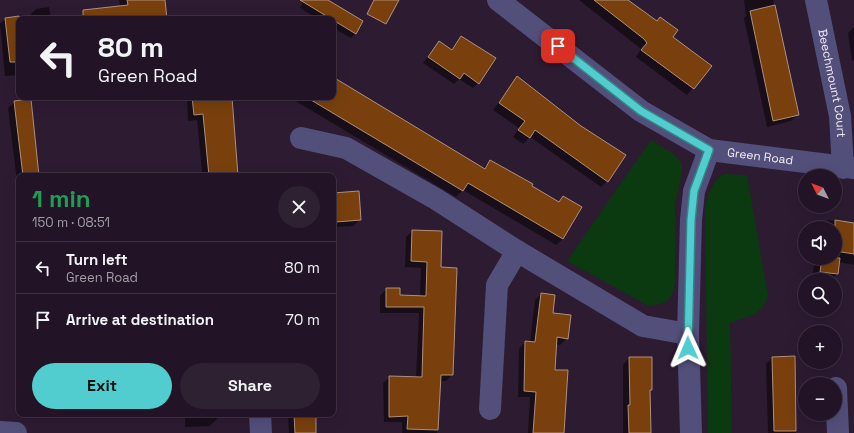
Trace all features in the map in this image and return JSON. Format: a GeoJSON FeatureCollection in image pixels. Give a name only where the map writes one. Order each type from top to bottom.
{"type":"FeatureCollection","features":[{"type":"Feature","properties":{"kind":"street","name":"Beechmount Court"},"geometry":{"type":"LineString","coordinates":[[816,0],[849,168]]}},
{"type":"Feature","properties":{"kind":"street","name":"Green Road"},"geometry":{"type":"LineString","coordinates":[[506,3],[641,111],[709,150],[849,168]]}},
{"type":"Feature","properties":{"kind":"street"},"geometry":{"type":"LineString","coordinates":[[301,138],[346,148],[436,199],[517,251],[643,326],[688,334]]}},
{"type":"Feature","properties":{"kind":"street"},"geometry":{"type":"LineString","coordinates":[[691,433],[688,334],[690,242],[694,191],[709,150]]}},
{"type":"Feature","properties":{"kind":"street"},"geometry":{"type":"LineString","coordinates":[[490,408],[497,284],[517,251]]}},
{"type":"Feature","properties":{"kind":"street"},"geometry":{"type":"LineString","coordinates":[[260,417],[261,433]]}},
{"type":"Feature","properties":{"kind":"street"},"geometry":{"type":"LineString","coordinates":[[837,421],[838,433]]}},
{"type":"Feature","properties":{"kind":"street"},"geometry":{"type":"LineString","coordinates":[[0,432],[16,433]]}},
{"type":"Feature","properties":{"kind":"green space"},"geometry":{"type":"Polygon","coordinates":[[[651,140],[674,154],[682,164],[682,172],[675,204],[674,289],[667,301],[659,304],[647,305],[567,261],[651,140]]]}},
{"type":"Feature","properties":{"kind":"green space"},"geometry":{"type":"Polygon","coordinates":[[[723,174],[747,175],[768,296],[762,308],[754,314],[730,323],[732,433],[708,433],[705,208],[713,185],[723,174]]]}},
{"type":"Feature","properties":{"kind":"building"},"geometry":{"type":"Polygon","coordinates":[[[127,0],[165,0],[167,16],[83,16],[83,10],[128,5],[127,0]]]}},
{"type":"Feature","properties":{"kind":"building"},"geometry":{"type":"Polygon","coordinates":[[[300,0],[328,0],[363,21],[356,34],[336,22],[336,16],[326,16],[300,0]]]}},
{"type":"Feature","properties":{"kind":"building"},"geometry":{"type":"Polygon","coordinates":[[[374,0],[399,0],[386,24],[367,14],[374,0]]]}},
{"type":"Feature","properties":{"kind":"building"},"geometry":{"type":"Polygon","coordinates":[[[594,0],[628,0],[657,21],[660,17],[678,30],[673,37],[712,66],[694,89],[641,50],[647,43],[644,39],[594,0]]]}},
{"type":"Feature","properties":{"kind":"building"},"geometry":{"type":"Polygon","coordinates":[[[775,5],[799,115],[773,121],[750,11],[775,5]]]}},
{"type":"Feature","properties":{"kind":"building"},"geometry":{"type":"Polygon","coordinates":[[[16,16],[16,62],[10,62],[5,18],[16,16]]]}},
{"type":"Feature","properties":{"kind":"building"},"geometry":{"type":"Polygon","coordinates":[[[461,36],[496,58],[479,84],[464,73],[460,79],[428,57],[439,41],[452,50],[461,36]]]}},
{"type":"Feature","properties":{"kind":"building"},"geometry":{"type":"Polygon","coordinates":[[[517,76],[581,126],[626,155],[608,182],[535,130],[530,138],[518,130],[525,121],[499,103],[517,76]]]}},
{"type":"Feature","properties":{"kind":"building"},"geometry":{"type":"Polygon","coordinates":[[[336,79],[485,169],[490,160],[533,184],[532,186],[559,202],[563,196],[582,207],[563,239],[468,183],[463,191],[311,100],[336,100],[336,79]]]}},
{"type":"Feature","properties":{"kind":"building"},"geometry":{"type":"Polygon","coordinates":[[[31,100],[39,173],[23,173],[14,101],[31,100]]]}},
{"type":"Feature","properties":{"kind":"building"},"geometry":{"type":"Polygon","coordinates":[[[192,100],[232,100],[238,173],[209,173],[203,114],[194,115],[192,100]]]}},
{"type":"Feature","properties":{"kind":"building"},"geometry":{"type":"Polygon","coordinates":[[[359,191],[361,220],[336,222],[336,193],[359,191]]]}},
{"type":"Feature","properties":{"kind":"building"},"geometry":{"type":"Polygon","coordinates":[[[842,221],[854,223],[854,254],[842,252],[842,221]]]}},
{"type":"Feature","properties":{"kind":"building"},"geometry":{"type":"Polygon","coordinates":[[[412,230],[442,231],[441,267],[457,268],[453,375],[441,375],[438,430],[407,429],[408,416],[389,417],[389,376],[422,377],[424,307],[386,307],[386,288],[400,288],[400,295],[426,296],[427,262],[411,261],[412,230]]]}},
{"type":"Feature","properties":{"kind":"building"},"geometry":{"type":"Polygon","coordinates":[[[821,265],[839,265],[838,273],[820,272],[821,265]]]}},
{"type":"Feature","properties":{"kind":"building"},"geometry":{"type":"Polygon","coordinates":[[[541,293],[555,295],[553,313],[571,315],[568,339],[557,337],[555,370],[568,370],[564,433],[533,433],[536,392],[524,391],[525,341],[535,342],[541,293]]]}},
{"type":"Feature","properties":{"kind":"building"},"geometry":{"type":"Polygon","coordinates":[[[795,356],[796,431],[774,431],[772,357],[795,356]]]}},
{"type":"Feature","properties":{"kind":"building"},"geometry":{"type":"Polygon","coordinates":[[[629,357],[652,357],[652,390],[650,390],[651,433],[629,433],[629,357]]]}},
{"type":"Feature","properties":{"kind":"building"},"geometry":{"type":"Polygon","coordinates":[[[294,417],[316,417],[316,433],[295,433],[294,417]]]}},
{"type":"Feature","properties":{"kind":"route"},"geometry":{"type":"LineString","coordinates":[[558,46],[641,111],[709,150],[694,191],[689,263],[688,348]]}}]}
